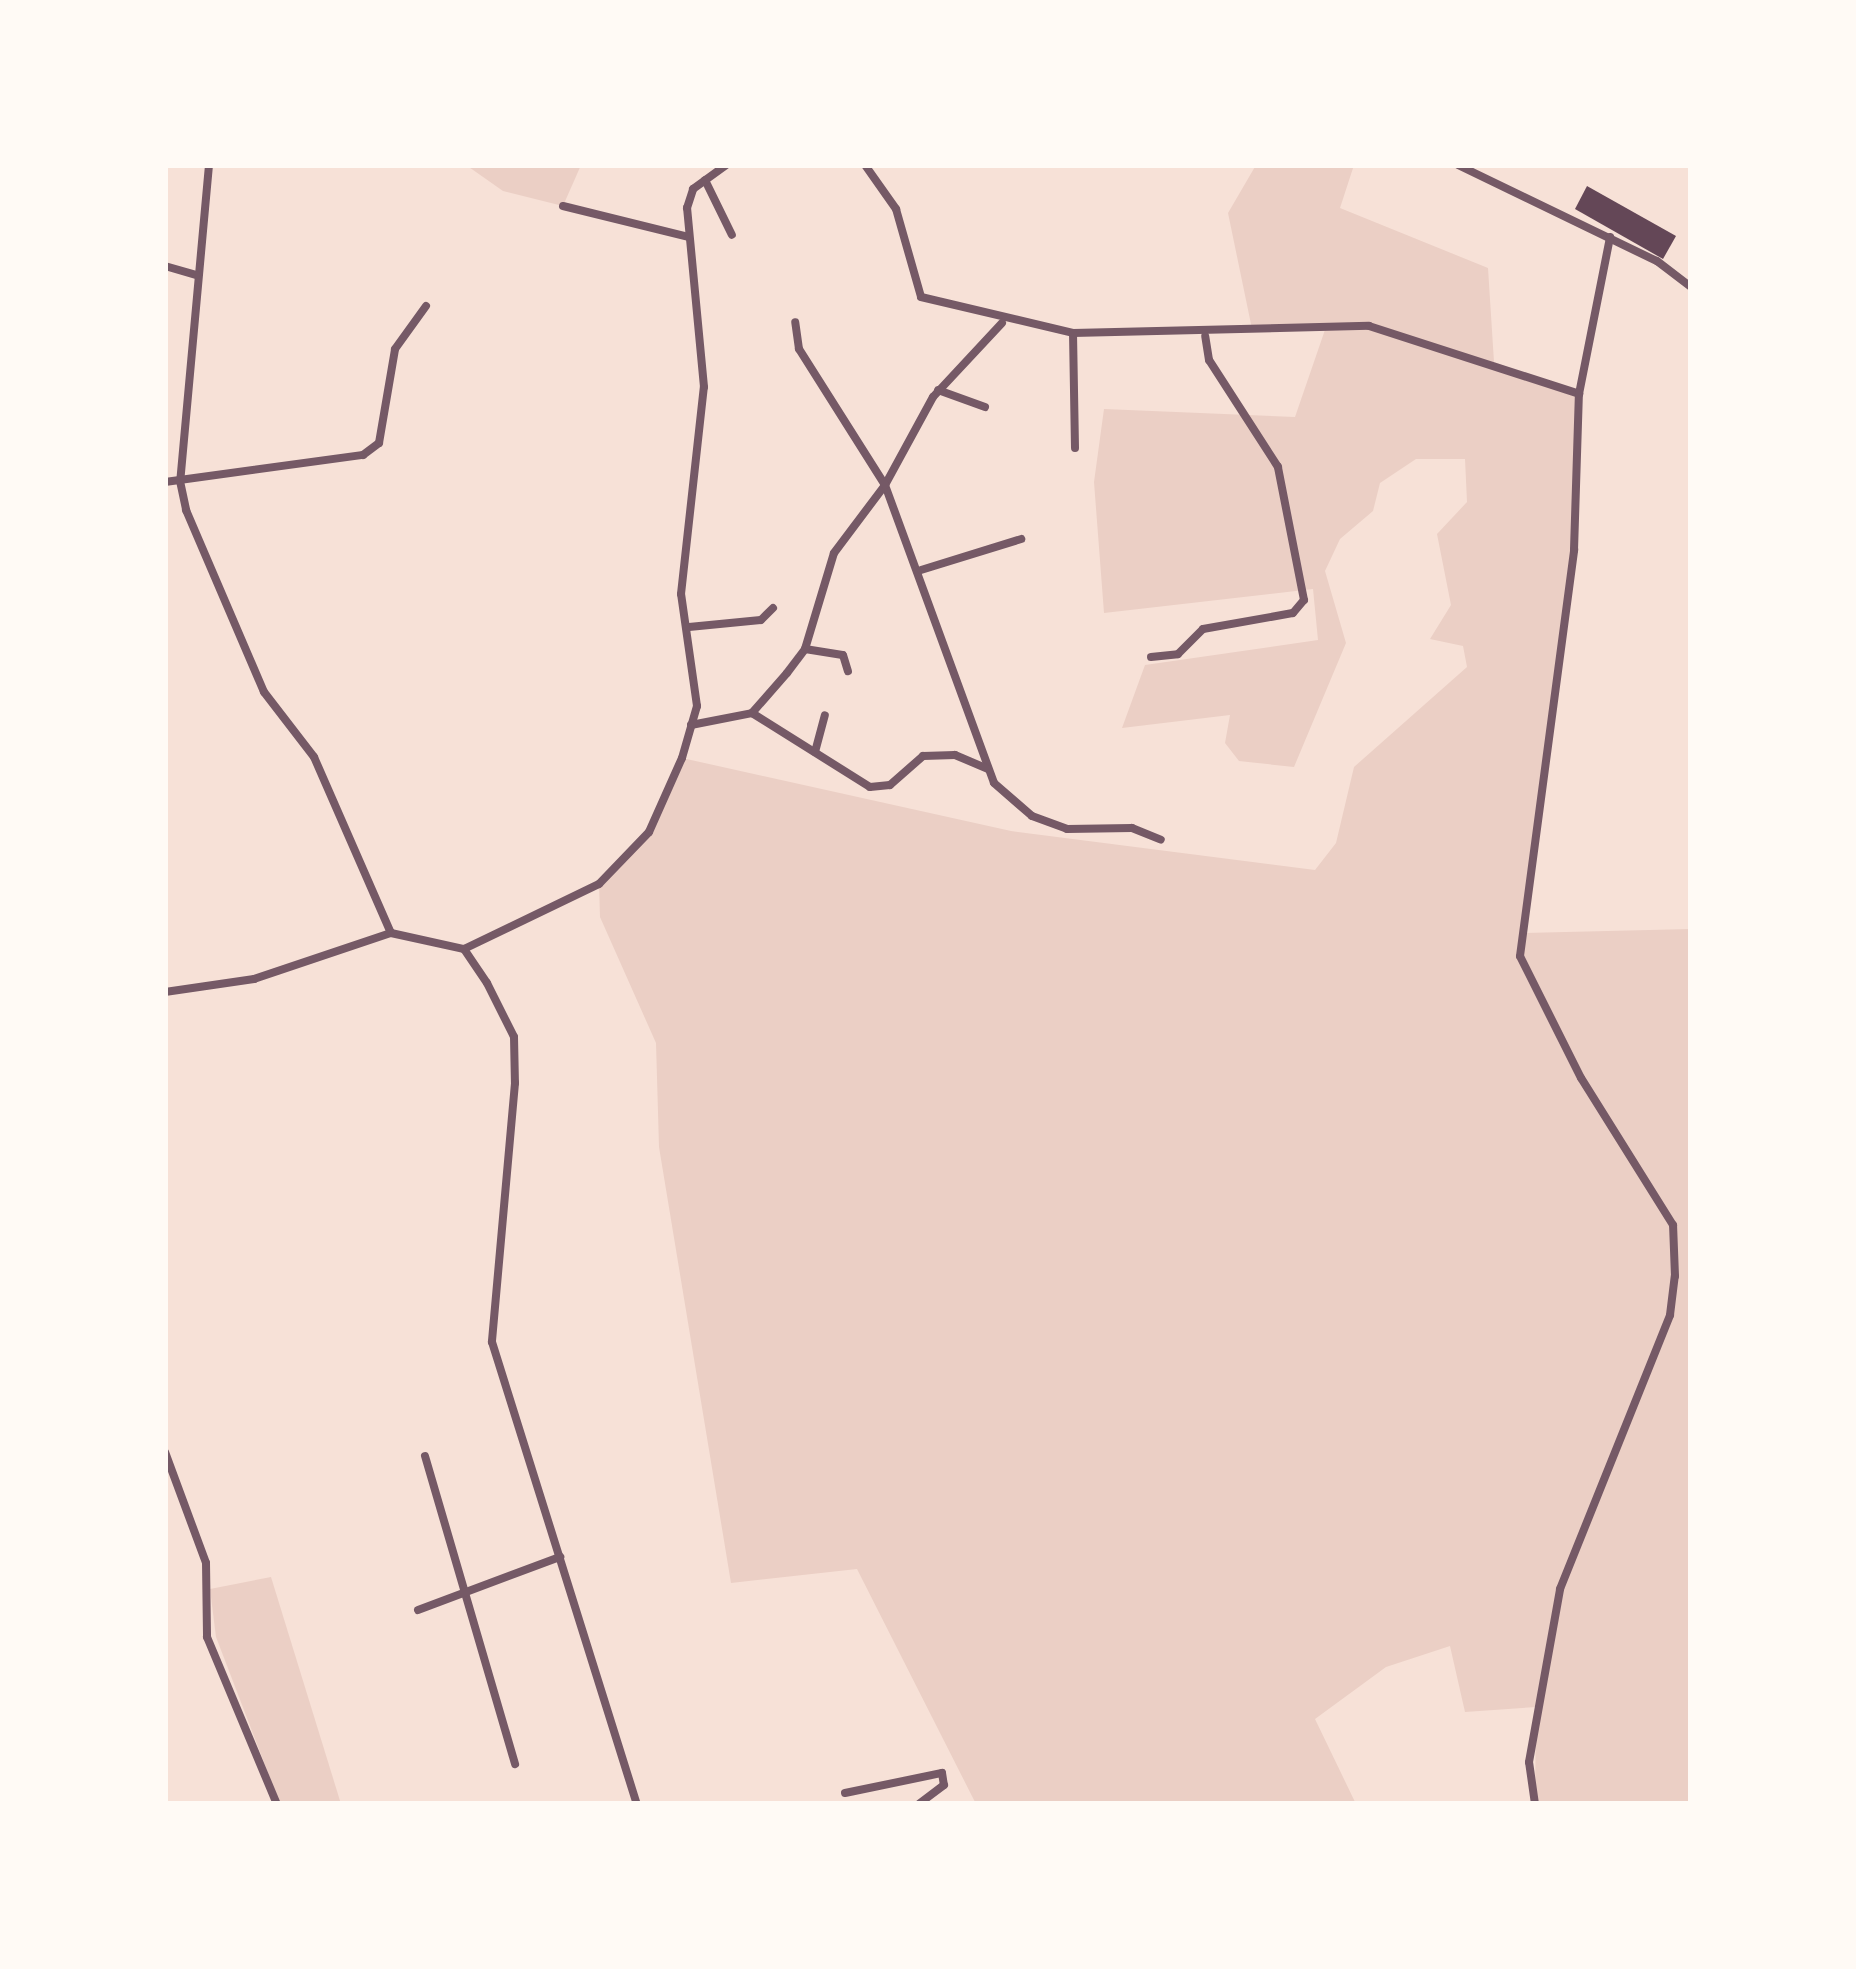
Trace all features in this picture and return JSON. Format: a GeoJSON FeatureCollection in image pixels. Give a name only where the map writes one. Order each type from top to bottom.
{"type":"FeatureCollection","features":[{"type":"Feature","properties":{"kind":"street"},"geometry":{"type":"LineString","coordinates":[[209,165],[180,482],[264,692],[314,757],[391,934]]}},
{"type":"Feature","properties":{"kind":"street"},"geometry":{"type":"LineString","coordinates":[[165,992],[254,980],[391,934],[464,949],[599,884],[624,861],[656,818],[691,725],[689,627],[680,594],[704,387],[687,208],[705,180],[726,165]]}},
{"type":"Feature","properties":{"kind":"street"},"geometry":{"type":"LineString","coordinates":[[864,165],[896,209],[921,297],[1002,322],[1073,332],[1205,336],[1369,326],[1579,394]]}},
{"type":"Feature","properties":{"kind":"street"},"geometry":{"type":"LineString","coordinates":[[1458,165],[1610,238],[1691,287]]}},
{"type":"Feature","properties":{"kind":"street"},"geometry":{"type":"LineString","coordinates":[[705,180],[732,235]]}},
{"type":"Feature","properties":{"kind":"street"},"geometry":{"type":"LineString","coordinates":[[564,206],[688,236]]}},
{"type":"Feature","properties":{"kind":"street"},"geometry":{"type":"LineString","coordinates":[[1535,1804],[1529,1762],[1560,1589],[1670,1315],[1675,1276],[1673,1225],[1581,1078],[1520,956],[1574,550],[1579,394],[1610,238]]}},
{"type":"Feature","properties":{"kind":"street"},"geometry":{"type":"LineString","coordinates":[[165,266],[196,276]]}},
{"type":"Feature","properties":{"kind":"street"},"geometry":{"type":"LineString","coordinates":[[165,482],[362,455],[379,443],[395,349],[426,306]]}},
{"type":"Feature","properties":{"kind":"street"},"geometry":{"type":"LineString","coordinates":[[795,322],[800,349],[885,486],[920,570],[988,769]]}},
{"type":"Feature","properties":{"kind":"street"},"geometry":{"type":"LineString","coordinates":[[691,725],[752,713],[805,649],[834,553],[885,486],[938,390],[1002,322]]}},
{"type":"Feature","properties":{"kind":"street"},"geometry":{"type":"LineString","coordinates":[[1073,332],[1075,448]]}},
{"type":"Feature","properties":{"kind":"street"},"geometry":{"type":"LineString","coordinates":[[1151,657],[1178,654],[1202,628],[1293,613],[1304,600],[1278,466],[1209,360],[1205,336]]}},
{"type":"Feature","properties":{"kind":"street"},"geometry":{"type":"LineString","coordinates":[[938,390],[985,406]]}},
{"type":"Feature","properties":{"kind":"street"},"geometry":{"type":"LineString","coordinates":[[920,570],[1021,539]]}},
{"type":"Feature","properties":{"kind":"street"},"geometry":{"type":"LineString","coordinates":[[689,627],[760,620],[773,608]]}},
{"type":"Feature","properties":{"kind":"street"},"geometry":{"type":"LineString","coordinates":[[805,649],[844,654],[848,671]]}},
{"type":"Feature","properties":{"kind":"street"},"geometry":{"type":"LineString","coordinates":[[752,713],[870,787],[890,785],[923,756],[955,755],[988,769],[1032,816],[1161,840]]}},
{"type":"Feature","properties":{"kind":"street"},"geometry":{"type":"LineString","coordinates":[[816,752],[825,715]]}},
{"type":"Feature","properties":{"kind":"street"},"geometry":{"type":"LineString","coordinates":[[464,949],[514,1037],[492,1342],[637,1804]]}},
{"type":"Feature","properties":{"kind":"street"},"geometry":{"type":"LineString","coordinates":[[165,1452],[210,1590],[207,1636],[277,1804]]}},
{"type":"Feature","properties":{"kind":"street"},"geometry":{"type":"LineString","coordinates":[[425,1456],[472,1594],[493,1710],[515,1764]]}},
{"type":"Feature","properties":{"kind":"street"},"geometry":{"type":"LineString","coordinates":[[418,1610],[472,1594],[560,1557]]}},
{"type":"Feature","properties":{"kind":"street"},"geometry":{"type":"LineString","coordinates":[[844,1793],[942,1774],[944,1784],[919,1804]]}},
{"type":"Feature","properties":{"kind":"shaded area"},"geometry":{"type":"Polygon","coordinates":[[[466,165],[581,165],[563,206],[503,191],[466,165]]]}},
{"type":"Feature","properties":{"kind":"shaded area"},"geometry":{"type":"Polygon","coordinates":[[[1256,165],[1354,165],[1340,208],[1488,268],[1494,362],[1579,394],[1574,550],[1524,933],[1691,929],[1691,1804],[1535,1804],[1536,1707],[1465,1712],[1450,1646],[1386,1667],[1315,1719],[1356,1804],[976,1804],[857,1569],[731,1583],[659,1147],[656,1043],[600,917],[599,884],[649,832],[682,758],[1011,831],[1315,870],[1336,843],[1354,767],[1467,667],[1463,646],[1430,639],[1451,605],[1437,534],[1467,502],[1465,459],[1416,459],[1380,483],[1373,511],[1340,539],[1325,571],[1346,643],[1294,767],[1239,761],[1225,743],[1230,715],[1122,728],[1145,665],[1318,640],[1313,589],[1104,613],[1094,482],[1104,409],[1295,417],[1327,324],[1252,329],[1228,213],[1256,165]]]}},
{"type":"Feature","properties":{"kind":"shaded area"},"geometry":{"type":"Polygon","coordinates":[[[271,1577],[341,1804],[280,1804],[216,1637],[210,1589],[271,1577]]]}},
{"type":"Feature","properties":{"kind":"building"},"geometry":{"type":"Polygon","coordinates":[[[1587,186],[1676,236],[1663,259],[1575,209],[1587,186]]]}}]}
